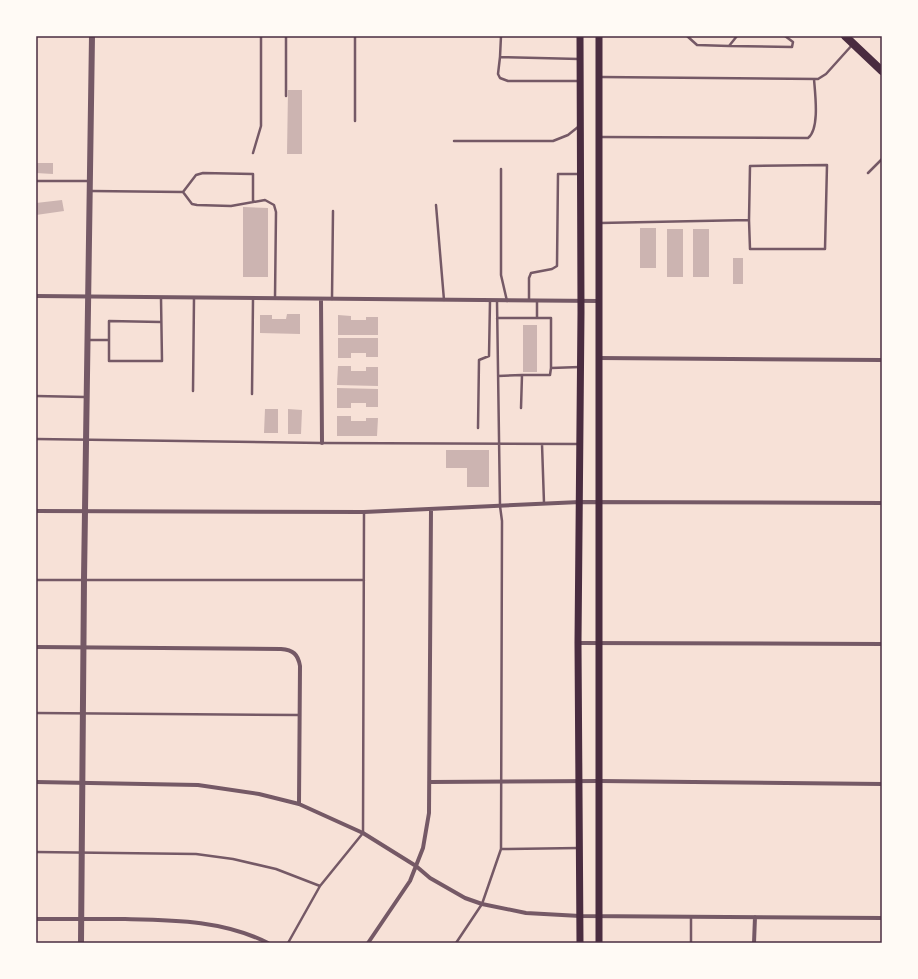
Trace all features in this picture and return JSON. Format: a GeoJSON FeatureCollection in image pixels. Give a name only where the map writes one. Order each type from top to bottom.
{"type":"FeatureCollection","features":[{"type":"Feature","properties":{"kind":"main road"},"geometry":{"type":"LineString","coordinates":[[580,36],[581,301],[578,643],[580,943]]}},
{"type":"Feature","properties":{"kind":"main road"},"geometry":{"type":"LineString","coordinates":[[599,36],[599,943]]}},
{"type":"Feature","properties":{"kind":"main road"},"geometry":{"type":"LineString","coordinates":[[845,36],[882,70]]}},
{"type":"Feature","properties":{"kind":"street"},"geometry":{"type":"LineString","coordinates":[[81,943],[84,579],[89,340],[92,36]]}},
{"type":"Feature","properties":{"kind":"street"},"geometry":{"type":"LineString","coordinates":[[36,296],[321,300],[600,301]]}},
{"type":"Feature","properties":{"kind":"street"},"geometry":{"type":"LineString","coordinates":[[321,300],[322,444]]}},
{"type":"Feature","properties":{"kind":"street"},"geometry":{"type":"LineString","coordinates":[[598,358],[882,360]]}},
{"type":"Feature","properties":{"kind":"street"},"geometry":{"type":"LineString","coordinates":[[36,510],[364,512],[580,502],[882,503]]}},
{"type":"Feature","properties":{"kind":"street"},"geometry":{"type":"LineString","coordinates":[[368,943],[410,880],[426,833],[429,813],[431,509]]}},
{"type":"Feature","properties":{"kind":"street"},"geometry":{"type":"LineString","coordinates":[[578,643],[882,644]]}},
{"type":"Feature","properties":{"kind":"street"},"geometry":{"type":"LineString","coordinates":[[36,647],[84,646],[281,649],[297,654],[300,666],[299,804]]}},
{"type":"Feature","properties":{"kind":"street"},"geometry":{"type":"LineString","coordinates":[[36,782],[198,786],[259,794],[299,804],[363,833],[416,866],[430,878],[465,898],[482,904],[526,913],[580,916],[882,918]]}},
{"type":"Feature","properties":{"kind":"street"},"geometry":{"type":"LineString","coordinates":[[430,782],[882,784]]}},
{"type":"Feature","properties":{"kind":"street"},"geometry":{"type":"LineString","coordinates":[[754,943],[755,917]]}},
{"type":"Feature","properties":{"kind":"street"},"geometry":{"type":"LineString","coordinates":[[36,919],[196,922],[234,930],[268,943]]}},
{"type":"Feature","properties":{"kind":"lane"},"geometry":{"type":"LineString","coordinates":[[253,153],[261,126],[262,36]]}},
{"type":"Feature","properties":{"kind":"lane"},"geometry":{"type":"LineString","coordinates":[[286,36],[286,96]]}},
{"type":"Feature","properties":{"kind":"lane"},"geometry":{"type":"LineString","coordinates":[[354,121],[355,36]]}},
{"type":"Feature","properties":{"kind":"lane"},"geometry":{"type":"LineString","coordinates":[[501,36],[498,74],[500,78],[508,81],[580,81]]}},
{"type":"Feature","properties":{"kind":"lane"},"geometry":{"type":"LineString","coordinates":[[687,36],[697,45],[792,47],[792,42],[785,36]]}},
{"type":"Feature","properties":{"kind":"lane"},"geometry":{"type":"LineString","coordinates":[[729,46],[737,36]]}},
{"type":"Feature","properties":{"kind":"lane"},"geometry":{"type":"LineString","coordinates":[[600,77],[818,79],[826,74],[854,44]]}},
{"type":"Feature","properties":{"kind":"lane"},"geometry":{"type":"LineString","coordinates":[[500,57],[580,59]]}},
{"type":"Feature","properties":{"kind":"lane"},"geometry":{"type":"LineString","coordinates":[[599,137],[808,138],[812,135],[815,127],[814,79]]}},
{"type":"Feature","properties":{"kind":"lane"},"geometry":{"type":"LineString","coordinates":[[454,141],[553,142],[568,135],[580,125]]}},
{"type":"Feature","properties":{"kind":"lane"},"geometry":{"type":"LineString","coordinates":[[868,173],[882,159]]}},
{"type":"Feature","properties":{"kind":"lane"},"geometry":{"type":"LineString","coordinates":[[827,165],[825,249],[750,249],[749,220],[750,166],[827,165]]}},
{"type":"Feature","properties":{"kind":"lane"},"geometry":{"type":"LineString","coordinates":[[501,169],[502,275],[507,301]]}},
{"type":"Feature","properties":{"kind":"lane"},"geometry":{"type":"LineString","coordinates":[[183,192],[196,175],[203,173],[252,174],[253,201]]}},
{"type":"Feature","properties":{"kind":"lane"},"geometry":{"type":"LineString","coordinates":[[529,301],[529,278],[531,273],[552,269],[557,266],[558,174],[580,174]]}},
{"type":"Feature","properties":{"kind":"lane"},"geometry":{"type":"LineString","coordinates":[[36,180],[90,181]]}},
{"type":"Feature","properties":{"kind":"lane"},"geometry":{"type":"LineString","coordinates":[[90,191],[183,192]]}},
{"type":"Feature","properties":{"kind":"lane"},"geometry":{"type":"LineString","coordinates":[[183,192],[192,204],[197,205],[231,206],[265,200],[272,203],[276,212],[274,299]]}},
{"type":"Feature","properties":{"kind":"lane"},"geometry":{"type":"LineString","coordinates":[[436,205],[444,301]]}},
{"type":"Feature","properties":{"kind":"lane"},"geometry":{"type":"LineString","coordinates":[[332,300],[333,211]]}},
{"type":"Feature","properties":{"kind":"lane"},"geometry":{"type":"LineString","coordinates":[[599,223],[749,220]]}},
{"type":"Feature","properties":{"kind":"lane"},"geometry":{"type":"LineString","coordinates":[[161,298],[162,361],[109,361],[109,321],[161,322]]}},
{"type":"Feature","properties":{"kind":"lane"},"geometry":{"type":"LineString","coordinates":[[193,391],[194,298]]}},
{"type":"Feature","properties":{"kind":"lane"},"geometry":{"type":"LineString","coordinates":[[252,394],[253,299]]}},
{"type":"Feature","properties":{"kind":"lane"},"geometry":{"type":"LineString","coordinates":[[478,428],[479,360],[489,356],[490,301]]}},
{"type":"Feature","properties":{"kind":"lane"},"geometry":{"type":"LineString","coordinates":[[456,943],[482,904],[501,849],[502,520],[500,506],[497,301]]}},
{"type":"Feature","properties":{"kind":"lane"},"geometry":{"type":"LineString","coordinates":[[537,301],[537,318]]}},
{"type":"Feature","properties":{"kind":"lane"},"geometry":{"type":"LineString","coordinates":[[497,318],[551,318],[550,376],[498,376]]}},
{"type":"Feature","properties":{"kind":"lane"},"geometry":{"type":"LineString","coordinates":[[89,340],[109,340]]}},
{"type":"Feature","properties":{"kind":"lane"},"geometry":{"type":"LineString","coordinates":[[551,368],[580,367]]}},
{"type":"Feature","properties":{"kind":"lane"},"geometry":{"type":"LineString","coordinates":[[521,408],[522,376]]}},
{"type":"Feature","properties":{"kind":"lane"},"geometry":{"type":"LineString","coordinates":[[36,396],[87,397]]}},
{"type":"Feature","properties":{"kind":"lane"},"geometry":{"type":"LineString","coordinates":[[36,439],[322,444],[580,444]]}},
{"type":"Feature","properties":{"kind":"lane"},"geometry":{"type":"LineString","coordinates":[[542,444],[544,504]]}},
{"type":"Feature","properties":{"kind":"lane"},"geometry":{"type":"LineString","coordinates":[[288,943],[320,886],[363,833],[364,512]]}},
{"type":"Feature","properties":{"kind":"lane"},"geometry":{"type":"LineString","coordinates":[[36,580],[364,580]]}},
{"type":"Feature","properties":{"kind":"lane"},"geometry":{"type":"LineString","coordinates":[[36,713],[84,712],[300,716]]}},
{"type":"Feature","properties":{"kind":"lane"},"geometry":{"type":"LineString","coordinates":[[501,849],[580,848]]}},
{"type":"Feature","properties":{"kind":"lane"},"geometry":{"type":"LineString","coordinates":[[36,852],[82,851],[196,854],[233,859],[276,869],[320,886]]}},
{"type":"Feature","properties":{"kind":"lane"},"geometry":{"type":"LineString","coordinates":[[691,917],[691,943]]}},
{"type":"Feature","properties":{"kind":"building"},"geometry":{"type":"Polygon","coordinates":[[[288,90],[302,90],[302,154],[287,154],[288,90]]]}},
{"type":"Feature","properties":{"kind":"building"},"geometry":{"type":"Polygon","coordinates":[[[36,163],[53,163],[53,174],[36,173],[36,163]]]}},
{"type":"Feature","properties":{"kind":"building"},"geometry":{"type":"Polygon","coordinates":[[[62,200],[64,211],[36,215],[36,203],[62,200]]]}},
{"type":"Feature","properties":{"kind":"building"},"geometry":{"type":"Polygon","coordinates":[[[243,207],[268,208],[268,277],[243,277],[243,207]]]}},
{"type":"Feature","properties":{"kind":"building"},"geometry":{"type":"Polygon","coordinates":[[[640,228],[656,228],[656,268],[640,268],[640,228]]]}},
{"type":"Feature","properties":{"kind":"building"},"geometry":{"type":"Polygon","coordinates":[[[667,229],[683,229],[683,277],[667,277],[667,229]]]}},
{"type":"Feature","properties":{"kind":"building"},"geometry":{"type":"Polygon","coordinates":[[[693,229],[709,229],[709,277],[693,277],[693,229]]]}},
{"type":"Feature","properties":{"kind":"building"},"geometry":{"type":"Polygon","coordinates":[[[733,258],[743,258],[743,284],[733,284],[733,258]]]}},
{"type":"Feature","properties":{"kind":"building"},"geometry":{"type":"Polygon","coordinates":[[[287,314],[300,314],[300,334],[260,333],[260,315],[272,315],[272,319],[286,319],[287,314]]]}},
{"type":"Feature","properties":{"kind":"building"},"geometry":{"type":"Polygon","coordinates":[[[338,315],[351,316],[351,320],[366,320],[366,317],[378,317],[378,335],[338,335],[338,315]]]}},
{"type":"Feature","properties":{"kind":"building"},"geometry":{"type":"Polygon","coordinates":[[[523,325],[537,325],[537,372],[523,372],[523,325]]]}},
{"type":"Feature","properties":{"kind":"building"},"geometry":{"type":"Polygon","coordinates":[[[338,338],[378,338],[378,357],[366,357],[366,353],[351,353],[351,358],[338,358],[338,338]]]}},
{"type":"Feature","properties":{"kind":"building"},"geometry":{"type":"Polygon","coordinates":[[[338,366],[351,366],[351,371],[366,371],[366,367],[378,367],[378,386],[337,385],[338,366]]]}},
{"type":"Feature","properties":{"kind":"building"},"geometry":{"type":"Polygon","coordinates":[[[337,388],[378,389],[378,407],[366,407],[366,403],[351,403],[351,408],[337,408],[337,388]]]}},
{"type":"Feature","properties":{"kind":"building"},"geometry":{"type":"Polygon","coordinates":[[[265,409],[278,409],[278,433],[264,433],[265,409]]]}},
{"type":"Feature","properties":{"kind":"building"},"geometry":{"type":"Polygon","coordinates":[[[288,409],[302,410],[301,434],[288,434],[288,409]]]}},
{"type":"Feature","properties":{"kind":"building"},"geometry":{"type":"Polygon","coordinates":[[[337,416],[351,416],[351,421],[366,421],[366,418],[378,418],[377,436],[337,436],[337,416]]]}},
{"type":"Feature","properties":{"kind":"building"},"geometry":{"type":"Polygon","coordinates":[[[446,450],[489,450],[489,487],[467,487],[467,468],[446,468],[446,450]]]}}]}
